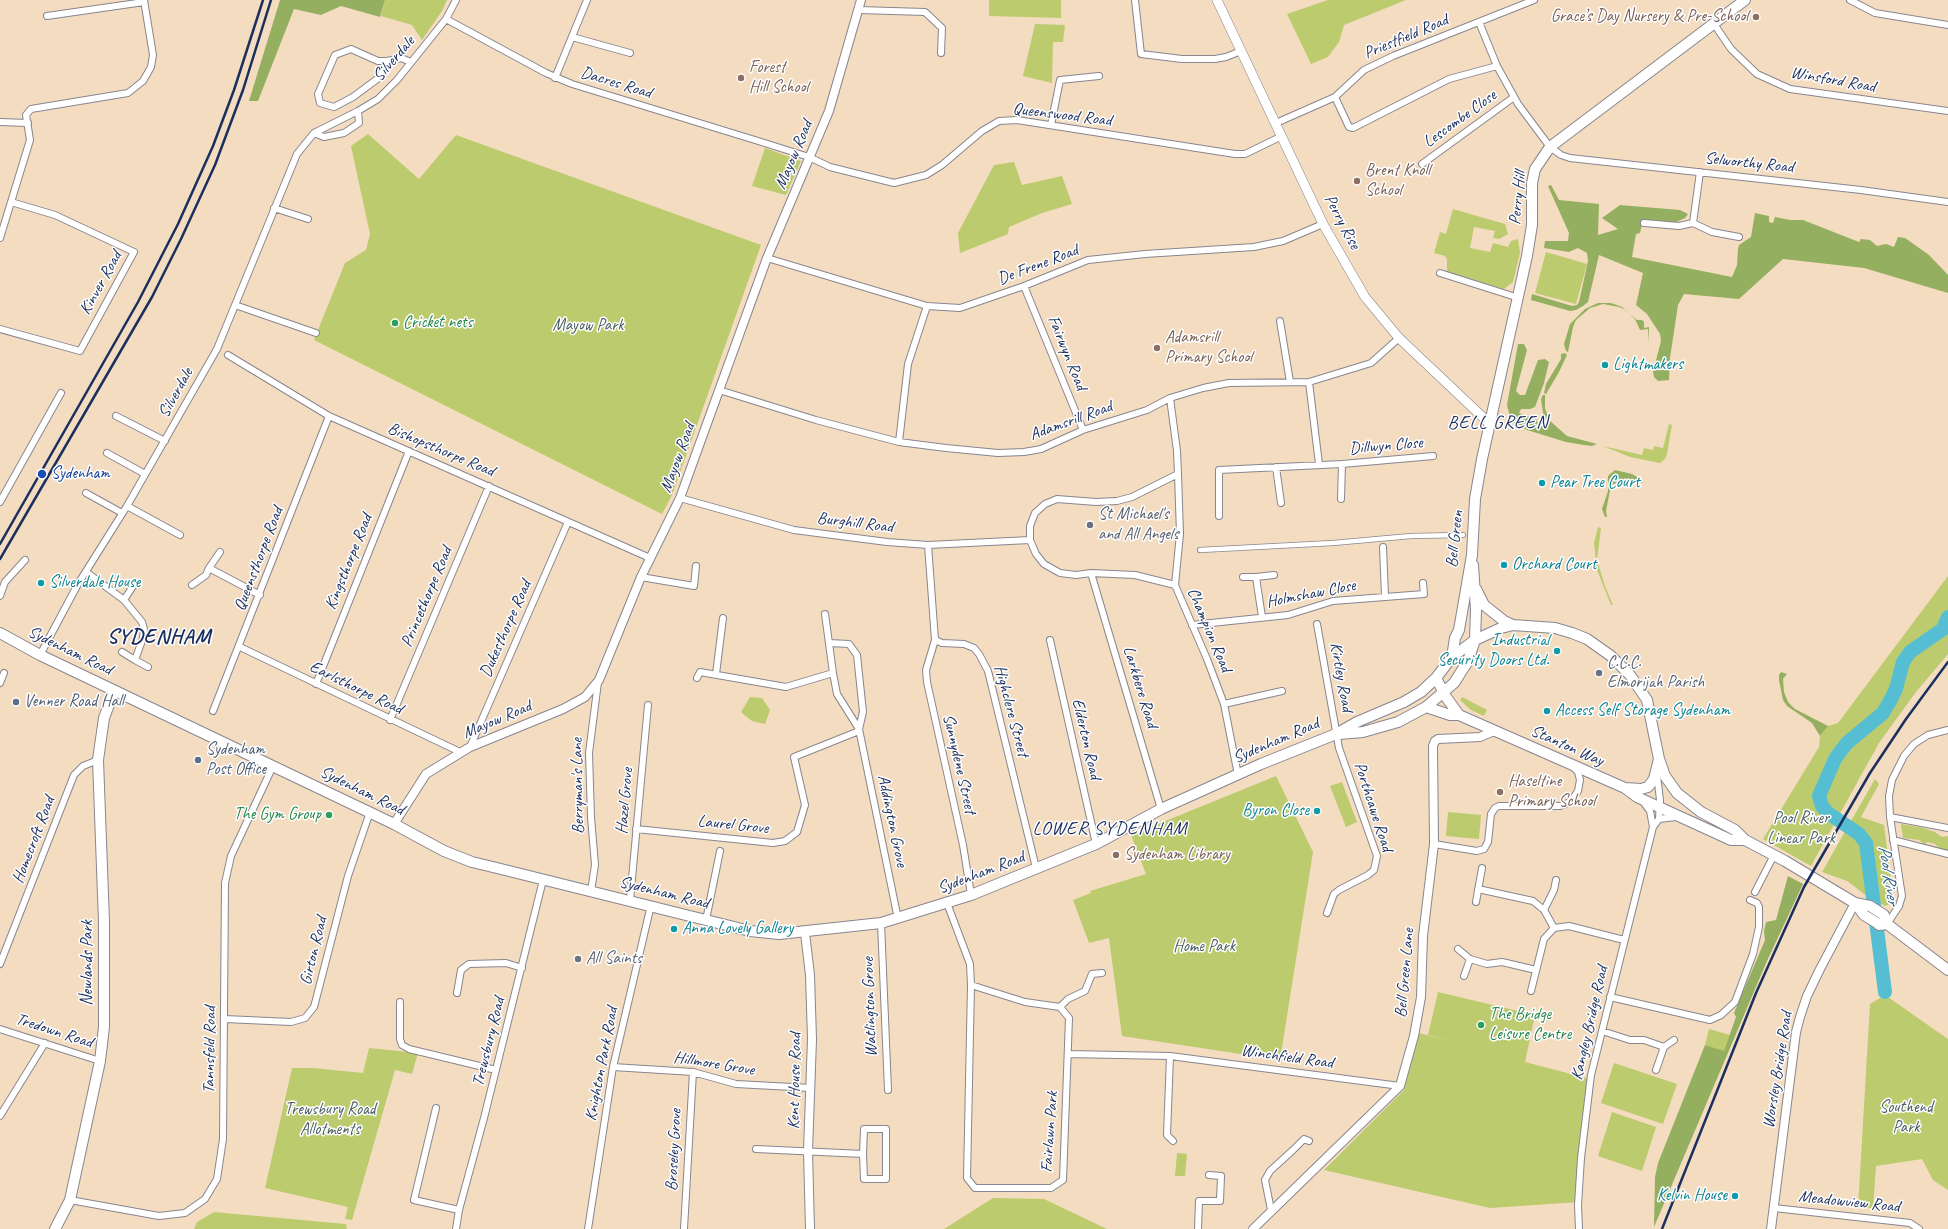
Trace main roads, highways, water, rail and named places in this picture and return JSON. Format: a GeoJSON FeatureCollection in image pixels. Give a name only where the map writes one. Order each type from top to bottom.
{"type":"FeatureCollection","features":[{"type":"Feature","properties":{"kind":"main road","name":"Perry Rise"},"geometry":{"type":"LineString","coordinates":[[1217,0],[1323,224],[1365,297],[1399,338],[1490,424]]}},
{"type":"Feature","properties":{"kind":"main road","name":"Perry Hill"},"geometry":{"type":"LineString","coordinates":[[1490,424],[1519,298],[1532,225],[1532,183],[1535,169],[1550,147],[1745,0]]}},
{"type":"Feature","properties":{"kind":"main road","name":"Bell Green"},"geometry":{"type":"LineString","coordinates":[[1452,656],[1455,638],[1459,630],[1472,555],[1475,499],[1490,424]]}},
{"type":"Feature","properties":{"kind":"main road"},"geometry":{"type":"LineString","coordinates":[[1472,555],[1476,589],[1484,605],[1504,621],[1513,625]]}},
{"type":"Feature","properties":{"kind":"main road","name":"Sydenham Road"},"geometry":{"type":"LineString","coordinates":[[1336,734],[1363,732],[1398,722],[1426,707],[1443,693],[1461,673],[1470,656],[1475,640],[1476,589]]}},
{"type":"Feature","properties":{"kind":"main road"},"geometry":{"type":"LineString","coordinates":[[1433,681],[1452,656],[1475,640],[1501,628],[1513,625],[1555,628],[1572,633],[1599,647],[1620,664],[1637,684],[1647,700],[1659,759],[1665,776],[1678,793],[1701,812],[1735,830],[1745,840],[1774,855],[1855,903],[1870,906],[1948,970]]}},
{"type":"Feature","properties":{"kind":"main road","name":"Sydenham Road"},"geometry":{"type":"LineString","coordinates":[[0,633],[40,655],[114,691],[370,812],[444,851],[472,862],[651,905],[706,920],[758,932],[779,934],[805,933],[881,923],[898,919],[971,895],[1096,844],[1162,809],[1336,734],[1357,722],[1404,702],[1433,681]]}},
{"type":"Feature","properties":{"kind":"main road","name":"Stanton Way"},"geometry":{"type":"LineString","coordinates":[[1433,681],[1459,715]]}},
{"type":"Feature","properties":{"kind":"main road","name":"Newlands Park"},"geometry":{"type":"LineString","coordinates":[[55,1229],[70,1200],[100,1061],[104,1027],[104,922],[98,760],[104,718],[114,691]]}},
{"type":"Feature","properties":{"kind":"main road","name":"Stanton Way"},"geometry":{"type":"LineString","coordinates":[[1426,707],[1450,715],[1459,715],[1573,767],[1625,788],[1637,797],[1679,817],[1693,821],[1731,840],[1745,840]]}},
{"type":"Feature","properties":{"kind":"main road"},"geometry":{"type":"LineString","coordinates":[[1625,788],[1641,789],[1648,787],[1654,779],[1659,759]]}},
{"type":"Feature","properties":{"kind":"main road"},"geometry":{"type":"LineString","coordinates":[[1855,903],[1864,915],[1879,925],[1886,920]]}},
{"type":"Feature","properties":{"kind":"waterway","name":"Pool River"},"geometry":{"type":"LineString","coordinates":[[1885,992],[1866,843],[1859,834],[1828,813],[1822,806],[1819,796],[1835,759],[1840,752],[1847,743],[1883,713],[1896,689],[1903,662],[1910,652],[1943,629],[1948,617]]}},
{"type":"Feature","properties":{"kind":"railway"},"geometry":{"type":"LineString","coordinates":[[0,544],[138,302],[178,224],[213,146],[234,90],[263,0]]}},
{"type":"Feature","properties":{"kind":"railway"},"geometry":{"type":"LineString","coordinates":[[0,559],[152,297],[181,239],[215,165],[243,90],[271,0]]}},
{"type":"Feature","properties":{"kind":"railway"},"geometry":{"type":"LineString","coordinates":[[1662,1229],[1756,993],[1804,887],[1870,773],[1906,719],[1948,662]]}},
{"type":"Feature","properties":{"kind":"place","name":"Grace’s Day Nursery & Pre-School"},"geometry":{"type":"Point","coordinates":[1756,17]}},
{"type":"Feature","properties":{"kind":"place","name":"Forest Hill School"},"geometry":{"type":"Point","coordinates":[741,78]}},
{"type":"Feature","properties":{"kind":"place","name":"Brent Knoll School"},"geometry":{"type":"Point","coordinates":[1357,181]}},
{"type":"Feature","properties":{"kind":"place","name":"Cricket nets"},"geometry":{"type":"Point","coordinates":[395,323]}},
{"type":"Feature","properties":{"kind":"place","name":"Adamsrill Primary School"},"geometry":{"type":"Point","coordinates":[1157,348]}},
{"type":"Feature","properties":{"kind":"place","name":"Lightmakers"},"geometry":{"type":"Point","coordinates":[1605,365]}},
{"type":"Feature","properties":{"kind":"place","name":"Sydenham"},"geometry":{"type":"Point","coordinates":[42,474]}},
{"type":"Feature","properties":{"kind":"place","name":"Pear Tree Court"},"geometry":{"type":"Point","coordinates":[1542,483]}},
{"type":"Feature","properties":{"kind":"place","name":"St Michael's and All Angels"},"geometry":{"type":"Point","coordinates":[1090,525]}},
{"type":"Feature","properties":{"kind":"place","name":"Orchard Court"},"geometry":{"type":"Point","coordinates":[1504,565]}},
{"type":"Feature","properties":{"kind":"place","name":"Silverdale House"},"geometry":{"type":"Point","coordinates":[41,583]}},
{"type":"Feature","properties":{"kind":"place","name":"Industrial Security Doors Ltd."},"geometry":{"type":"Point","coordinates":[1557,651]}},
{"type":"Feature","properties":{"kind":"place","name":"C.C.C. Elmorijah Parish"},"geometry":{"type":"Point","coordinates":[1599,673]}},
{"type":"Feature","properties":{"kind":"place","name":"Venner Road Hall"},"geometry":{"type":"Point","coordinates":[16,702]}},
{"type":"Feature","properties":{"kind":"place","name":"Access Self Storage Sydenham"},"geometry":{"type":"Point","coordinates":[1547,711]}},
{"type":"Feature","properties":{"kind":"place","name":"Sydenham Post Office"},"geometry":{"type":"Point","coordinates":[198,760]}},
{"type":"Feature","properties":{"kind":"place","name":"Haseltine Primary School"},"geometry":{"type":"Point","coordinates":[1500,792]}},
{"type":"Feature","properties":{"kind":"place","name":"Byron Close"},"geometry":{"type":"Point","coordinates":[1317,811]}},
{"type":"Feature","properties":{"kind":"place","name":"The Gym Group"},"geometry":{"type":"Point","coordinates":[329,815]}},
{"type":"Feature","properties":{"kind":"place","name":"Sydenham Library"},"geometry":{"type":"Point","coordinates":[1116,855]}},
{"type":"Feature","properties":{"kind":"place","name":"Anna Lovely Gallery"},"geometry":{"type":"Point","coordinates":[674,929]}},
{"type":"Feature","properties":{"kind":"place","name":"All Saints"},"geometry":{"type":"Point","coordinates":[578,959]}},
{"type":"Feature","properties":{"kind":"place","name":"The Bridge Leisure Centre"},"geometry":{"type":"Point","coordinates":[1481,1025]}},
{"type":"Feature","properties":{"kind":"place","name":"Kelvin House"},"geometry":{"type":"Point","coordinates":[1735,1196]}},
{"type":"Feature","properties":{"kind":"district","name":"BELL GREEN"},"geometry":{"type":"Point","coordinates":[1498,423]}},
{"type":"Feature","properties":{"kind":"district","name":"SYDENHAM"},"geometry":{"type":"Point","coordinates":[159,637]}},
{"type":"Feature","properties":{"kind":"district","name":"LOWER SYDENHAM"},"geometry":{"type":"Point","coordinates":[1110,829]}},
{"type":"Feature","properties":{"kind":"park label","name":"Mayow Park"},"geometry":{"type":"Point","coordinates":[588,326]}},
{"type":"Feature","properties":{"kind":"park label","name":"Pool River Linear Park"},"geometry":{"type":"Point","coordinates":[1801,829]}},
{"type":"Feature","properties":{"kind":"park label","name":"Home Park"},"geometry":{"type":"Point","coordinates":[1204,947]}},
{"type":"Feature","properties":{"kind":"park label","name":"Southend Park"},"geometry":{"type":"Point","coordinates":[1906,1118]}},
{"type":"Feature","properties":{"kind":"park label","name":"Trewsbury Road Allotments"},"geometry":{"type":"Point","coordinates":[330,1120]}}]}
